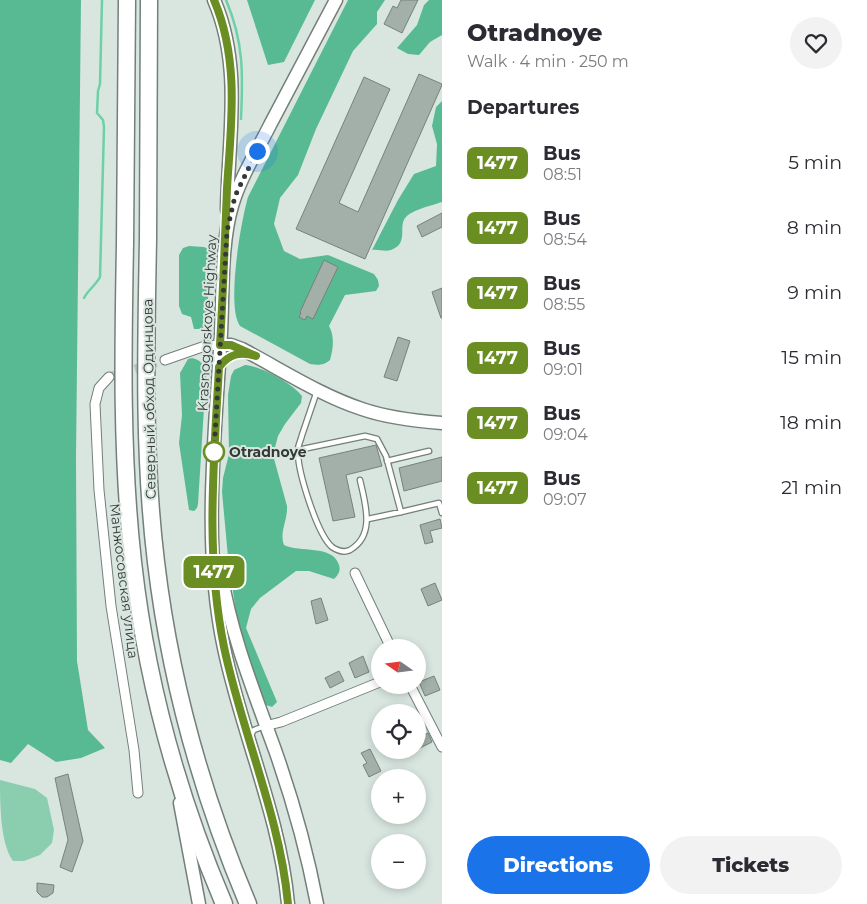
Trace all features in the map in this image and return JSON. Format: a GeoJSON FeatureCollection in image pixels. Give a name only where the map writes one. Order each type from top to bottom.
{"type":"FeatureCollection","features":[{"type":"Feature","properties":{"kind":"highway","name":"Северный обход Одинцова"},"geometry":{"type":"LineString","coordinates":[[127,0],[124,341],[124,453],[126,490],[138,601],[156,692],[170,748],[202,852],[224,904]]}},
{"type":"Feature","properties":{"kind":"highway","name":"Северный обход Одинцова"},"geometry":{"type":"LineString","coordinates":[[150,0],[146,417],[149,488],[156,561],[174,670],[192,742],[224,844],[248,904]]}},
{"type":"Feature","properties":{"kind":"main road"},"geometry":{"type":"LineString","coordinates":[[214,0],[226,33],[232,76],[226,242]]}},
{"type":"Feature","properties":{"kind":"main road","name":"Krasnogorskoye Highway"},"geometry":{"type":"LineString","coordinates":[[214,463],[226,242],[232,208],[242,180],[336,0]]}},
{"type":"Feature","properties":{"kind":"main road"},"geometry":{"type":"LineString","coordinates":[[220,345],[231,345],[256,356],[318,390],[364,410],[415,421],[442,422]]}},
{"type":"Feature","properties":{"kind":"main road"},"geometry":{"type":"LineString","coordinates":[[219,367],[224,360],[236,354],[242,353],[256,356]]}},
{"type":"Feature","properties":{"kind":"main road"},"geometry":{"type":"LineString","coordinates":[[214,463],[218,536],[224,590],[245,670],[299,824],[317,904]]}},
{"type":"Feature","properties":{"kind":"main road"},"geometry":{"type":"LineString","coordinates":[[214,463],[212,500],[213,564],[219,618],[230,674],[278,844],[288,904]]}},
{"type":"Feature","properties":{"kind":"main road"},"geometry":{"type":"LineString","coordinates":[[170,748],[199,904]]}},
{"type":"Feature","properties":{"kind":"street"},"geometry":{"type":"LineString","coordinates":[[165,360],[205,346],[220,345]]}},
{"type":"Feature","properties":{"kind":"street","name":"Манжосовская улица"},"geometry":{"type":"LineString","coordinates":[[109,377],[99,388],[95,404],[99,490],[111,606],[134,750],[138,792]]}},
{"type":"Feature","properties":{"kind":"street"},"geometry":{"type":"LineString","coordinates":[[355,573],[387,639]]}},
{"type":"Feature","properties":{"kind":"street"},"geometry":{"type":"LineString","coordinates":[[265,726],[281,722],[371,686]]}},
{"type":"Feature","properties":{"kind":"street"},"geometry":{"type":"LineString","coordinates":[[415,694],[442,747]]}},
{"type":"Feature","properties":{"kind":"lane"},"geometry":{"type":"LineString","coordinates":[[318,390],[298,450],[303,482],[317,521],[325,537],[339,551],[346,552],[356,547],[363,536],[368,519],[360,480]]}},
{"type":"Feature","properties":{"kind":"lane"},"geometry":{"type":"LineString","coordinates":[[298,450],[365,436],[377,439],[384,449],[401,512]]}},
{"type":"Feature","properties":{"kind":"lane"},"geometry":{"type":"LineString","coordinates":[[387,461],[429,451]]}},
{"type":"Feature","properties":{"kind":"lane"},"geometry":{"type":"LineString","coordinates":[[368,519],[439,503],[442,513]]}},
{"type":"Feature","properties":{"kind":"lane"},"geometry":{"type":"LineString","coordinates":[[248,740],[254,730],[265,726]]}},
{"type":"Feature","properties":{"kind":"green space"},"geometry":{"type":"Polygon","coordinates":[[[0,0],[81,0],[76,458],[77,661],[88,730],[105,748],[81,758],[56,762],[28,744],[11,763],[0,760],[0,0]]]}},
{"type":"Feature","properties":{"kind":"green space"},"geometry":{"type":"Polygon","coordinates":[[[247,0],[315,0],[284,62],[268,65],[247,0]]]}},
{"type":"Feature","properties":{"kind":"green space"},"geometry":{"type":"Polygon","coordinates":[[[348,0],[385,0],[377,12],[377,24],[353,51],[316,129],[298,175],[280,198],[274,224],[284,251],[300,259],[328,255],[374,274],[379,286],[376,291],[345,295],[329,326],[333,339],[330,360],[316,365],[310,364],[240,326],[236,316],[234,301],[236,263],[248,197],[348,0]]]}},
{"type":"Feature","properties":{"kind":"green space"},"geometry":{"type":"Polygon","coordinates":[[[429,0],[442,0],[442,35],[430,42],[419,55],[408,54],[397,48],[417,25],[424,5],[429,0]]]}},
{"type":"Feature","properties":{"kind":"green space"},"geometry":{"type":"Polygon","coordinates":[[[442,101],[442,202],[418,210],[406,217],[403,225],[402,239],[397,247],[389,251],[372,250],[414,174],[436,166],[437,144],[432,126],[436,107],[442,101]]]}},
{"type":"Feature","properties":{"kind":"green space"},"geometry":{"type":"Polygon","coordinates":[[[189,246],[208,249],[211,257],[206,325],[203,329],[194,329],[191,317],[182,314],[179,306],[179,255],[183,248],[189,246]]]}},
{"type":"Feature","properties":{"kind":"green space"},"geometry":{"type":"Polygon","coordinates":[[[192,358],[202,364],[206,376],[198,504],[194,511],[189,510],[179,443],[182,415],[180,373],[188,359],[192,358]]]}},
{"type":"Feature","properties":{"kind":"green space"},"geometry":{"type":"Polygon","coordinates":[[[245,365],[259,368],[276,376],[302,396],[301,403],[278,436],[273,455],[287,506],[282,535],[284,545],[330,554],[336,558],[340,567],[339,573],[334,579],[309,571],[296,571],[260,598],[251,609],[246,628],[277,702],[272,707],[260,700],[237,619],[228,557],[222,492],[223,478],[229,454],[228,395],[231,376],[234,370],[245,365]]]}},
{"type":"Feature","properties":{"kind":"green space"},"geometry":{"type":"Polygon","coordinates":[[[0,780],[35,789],[47,798],[54,830],[52,843],[40,855],[24,861],[13,861],[9,854],[3,834],[0,780]]]}},
{"type":"Feature","properties":{"kind":"building"},"geometry":{"type":"Polygon","coordinates":[[[401,0],[418,0],[402,33],[384,24],[393,6],[397,8],[401,0]]]}},
{"type":"Feature","properties":{"kind":"building"},"geometry":{"type":"Polygon","coordinates":[[[419,74],[442,85],[365,259],[296,229],[364,77],[390,89],[339,203],[358,212],[419,74]]]}},
{"type":"Feature","properties":{"kind":"building"},"geometry":{"type":"Polygon","coordinates":[[[442,213],[442,227],[422,237],[417,226],[442,213]]]}},
{"type":"Feature","properties":{"kind":"building"},"geometry":{"type":"Polygon","coordinates":[[[324,260],[338,267],[313,319],[307,316],[305,320],[299,317],[300,312],[324,260]]]}},
{"type":"Feature","properties":{"kind":"building"},"geometry":{"type":"Polygon","coordinates":[[[442,288],[442,318],[441,318],[432,292],[442,288]]]}},
{"type":"Feature","properties":{"kind":"building"},"geometry":{"type":"Polygon","coordinates":[[[398,337],[410,341],[397,381],[384,377],[398,337]]]}},
{"type":"Feature","properties":{"kind":"building"},"geometry":{"type":"Polygon","coordinates":[[[376,445],[382,466],[346,475],[355,517],[333,521],[319,458],[376,445]]]}},
{"type":"Feature","properties":{"kind":"building"},"geometry":{"type":"Polygon","coordinates":[[[442,457],[442,481],[404,491],[399,468],[442,457]]]}},
{"type":"Feature","properties":{"kind":"building"},"geometry":{"type":"Polygon","coordinates":[[[440,519],[442,528],[430,531],[433,542],[425,544],[420,525],[440,519]]]}},
{"type":"Feature","properties":{"kind":"building"},"geometry":{"type":"Polygon","coordinates":[[[435,583],[442,600],[428,606],[421,589],[435,583]]]}},
{"type":"Feature","properties":{"kind":"building"},"geometry":{"type":"Polygon","coordinates":[[[321,598],[328,620],[316,624],[311,601],[321,598]]]}},
{"type":"Feature","properties":{"kind":"building"},"geometry":{"type":"Polygon","coordinates":[[[363,656],[369,672],[355,678],[349,663],[363,656]]]}},
{"type":"Feature","properties":{"kind":"building"},"geometry":{"type":"Polygon","coordinates":[[[339,671],[344,681],[330,688],[325,678],[339,671]]]}},
{"type":"Feature","properties":{"kind":"building"},"geometry":{"type":"Polygon","coordinates":[[[434,676],[440,690],[425,696],[426,679],[434,676]]]}},
{"type":"Feature","properties":{"kind":"building"},"geometry":{"type":"Polygon","coordinates":[[[428,733],[432,742],[426,745],[426,734],[428,733]]]}},
{"type":"Feature","properties":{"kind":"building"},"geometry":{"type":"Polygon","coordinates":[[[370,749],[371,759],[375,759],[380,769],[371,769],[371,776],[369,777],[363,765],[367,763],[361,753],[370,749]]]}},
{"type":"Feature","properties":{"kind":"building"},"geometry":{"type":"Polygon","coordinates":[[[68,774],[83,841],[72,872],[60,867],[68,840],[55,778],[68,774]]]}},
{"type":"Feature","properties":{"kind":"building"},"geometry":{"type":"Polygon","coordinates":[[[37,883],[54,885],[53,893],[47,897],[42,897],[37,892],[37,883]]]}},
{"type":"Feature","properties":{"kind":"waterway"},"geometry":{"type":"LineString","coordinates":[[84,298],[100,277],[104,127],[103,120],[97,113],[100,84],[102,0]]}},
{"type":"Feature","properties":{"kind":"waterway"},"geometry":{"type":"LineString","coordinates":[[226,0],[236,30],[241,59],[241,119]]}},
{"type":"Feature","properties":{"kind":"tunnel"},"geometry":{"type":"LineString","coordinates":[[109,377],[165,360]]}},
{"type":"Feature","properties":{"kind":"bus line","name":"1477"},"geometry":{"type":"LineString","coordinates":[[214,0],[223,22],[228,44],[232,88],[220,345],[231,345],[256,356],[242,353],[236,354],[224,360],[219,367],[212,500],[215,590],[230,674],[278,844],[288,904]]}},
{"type":"Feature","properties":{"kind":"place","name":"Otradnoye"},"geometry":{"type":"Point","coordinates":[214,452]}},
{"type":"Feature","properties":{"kind":"route"},"geometry":{"type":"LineString","coordinates":[[214,452],[227,231],[235,196],[257,151]]}}]}
